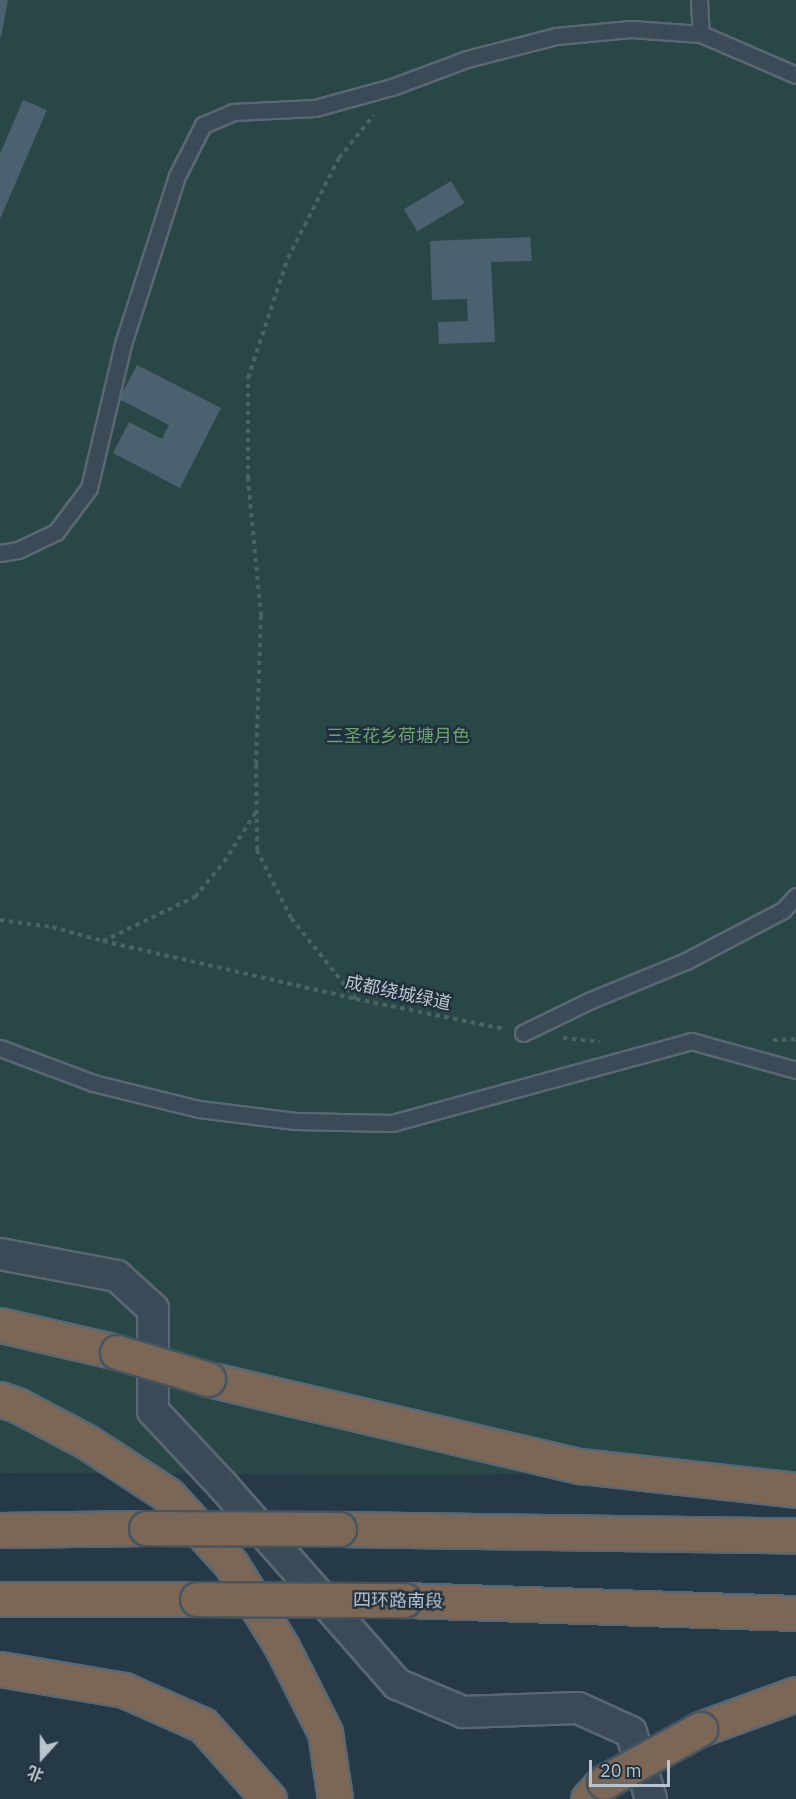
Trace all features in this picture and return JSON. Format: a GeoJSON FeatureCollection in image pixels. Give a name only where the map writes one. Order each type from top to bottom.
{"type":"FeatureCollection","features":[{"type":"Feature","properties":{"kind":"highway"},"geometry":{"type":"LineString","coordinates":[[0,1325],[117,1352],[208,1379],[580,1466],[796,1490]]}},
{"type":"Feature","properties":{"kind":"highway"},"geometry":{"type":"LineString","coordinates":[[0,1399],[19,1406],[87,1442],[168,1495],[231,1564],[282,1647],[325,1732],[335,1799]]}},
{"type":"Feature","properties":{"kind":"highway"},"geometry":{"type":"LineString","coordinates":[[0,1530],[339,1529],[796,1535]]}},
{"type":"Feature","properties":{"kind":"highway","name":"四环路南段"},"geometry":{"type":"LineString","coordinates":[[0,1599],[404,1600],[796,1614]]}},
{"type":"Feature","properties":{"kind":"highway"},"geometry":{"type":"LineString","coordinates":[[0,1669],[124,1690],[203,1725],[269,1799]]}},
{"type":"Feature","properties":{"kind":"highway"},"geometry":{"type":"LineString","coordinates":[[596,1791],[700,1729],[796,1694]]}},
{"type":"Feature","properties":{"kind":"street"},"geometry":{"type":"LineString","coordinates":[[0,1254],[117,1276],[153,1309],[153,1411],[224,1487],[397,1684],[463,1712],[578,1708],[630,1732],[651,1799]]}},
{"type":"Feature","properties":{"kind":"lane"},"geometry":{"type":"LineString","coordinates":[[699,0],[701,34]]}},
{"type":"Feature","properties":{"kind":"lane"},"geometry":{"type":"LineString","coordinates":[[0,553],[18,550],[56,532],[88,488],[123,344],[177,176],[203,125],[232,112],[315,108],[392,87],[467,59],[556,36],[632,29],[701,34],[796,75]]}},
{"type":"Feature","properties":{"kind":"lane"},"geometry":{"type":"LineString","coordinates":[[523,1033],[591,1000],[686,961],[783,910],[796,896]]}},
{"type":"Feature","properties":{"kind":"lane"},"geometry":{"type":"LineString","coordinates":[[0,1048],[93,1083],[189,1107],[295,1121],[392,1123],[691,1041],[796,1070]]}},
{"type":"Feature","properties":{"kind":"path"},"geometry":{"type":"LineString","coordinates":[[356,999],[291,918],[257,850],[261,616],[248,478],[248,378],[288,258],[339,158],[392,87]]}},
{"type":"Feature","properties":{"kind":"path"},"geometry":{"type":"LineString","coordinates":[[103,941],[195,897],[224,862],[256,811]]}},
{"type":"Feature","properties":{"kind":"path","name":"成都绕城绿道"},"geometry":{"type":"LineString","coordinates":[[0,920],[52,927],[103,941],[356,999],[523,1033],[607,1042]]}},
{"type":"Feature","properties":{"kind":"path"},"geometry":{"type":"LineString","coordinates":[[761,1040],[796,1040]]}},
{"type":"Feature","properties":{"kind":"green space","name":"三圣花乡荷塘月色"},"geometry":{"type":"Polygon","coordinates":[[[0,0],[796,0],[796,1471],[421,1475],[0,1473],[0,0]]]}},
{"type":"Feature","properties":{"kind":"building"},"geometry":{"type":"Polygon","coordinates":[[[0,0],[8,0],[1,37],[0,37],[0,0]]]}},
{"type":"Feature","properties":{"kind":"building"},"geometry":{"type":"Polygon","coordinates":[[[23,100],[47,110],[0,219],[0,154],[23,100]]]}},
{"type":"Feature","properties":{"kind":"building"},"geometry":{"type":"Polygon","coordinates":[[[451,181],[464,203],[417,232],[404,209],[451,181]]]}},
{"type":"Feature","properties":{"kind":"building"},"geometry":{"type":"Polygon","coordinates":[[[530,237],[532,261],[491,262],[495,342],[439,344],[438,322],[468,321],[467,299],[432,300],[430,241],[530,237]]]}},
{"type":"Feature","properties":{"kind":"building"},"geometry":{"type":"Polygon","coordinates":[[[137,365],[221,408],[180,488],[113,453],[129,422],[162,439],[169,425],[119,399],[137,365]]]}}]}
